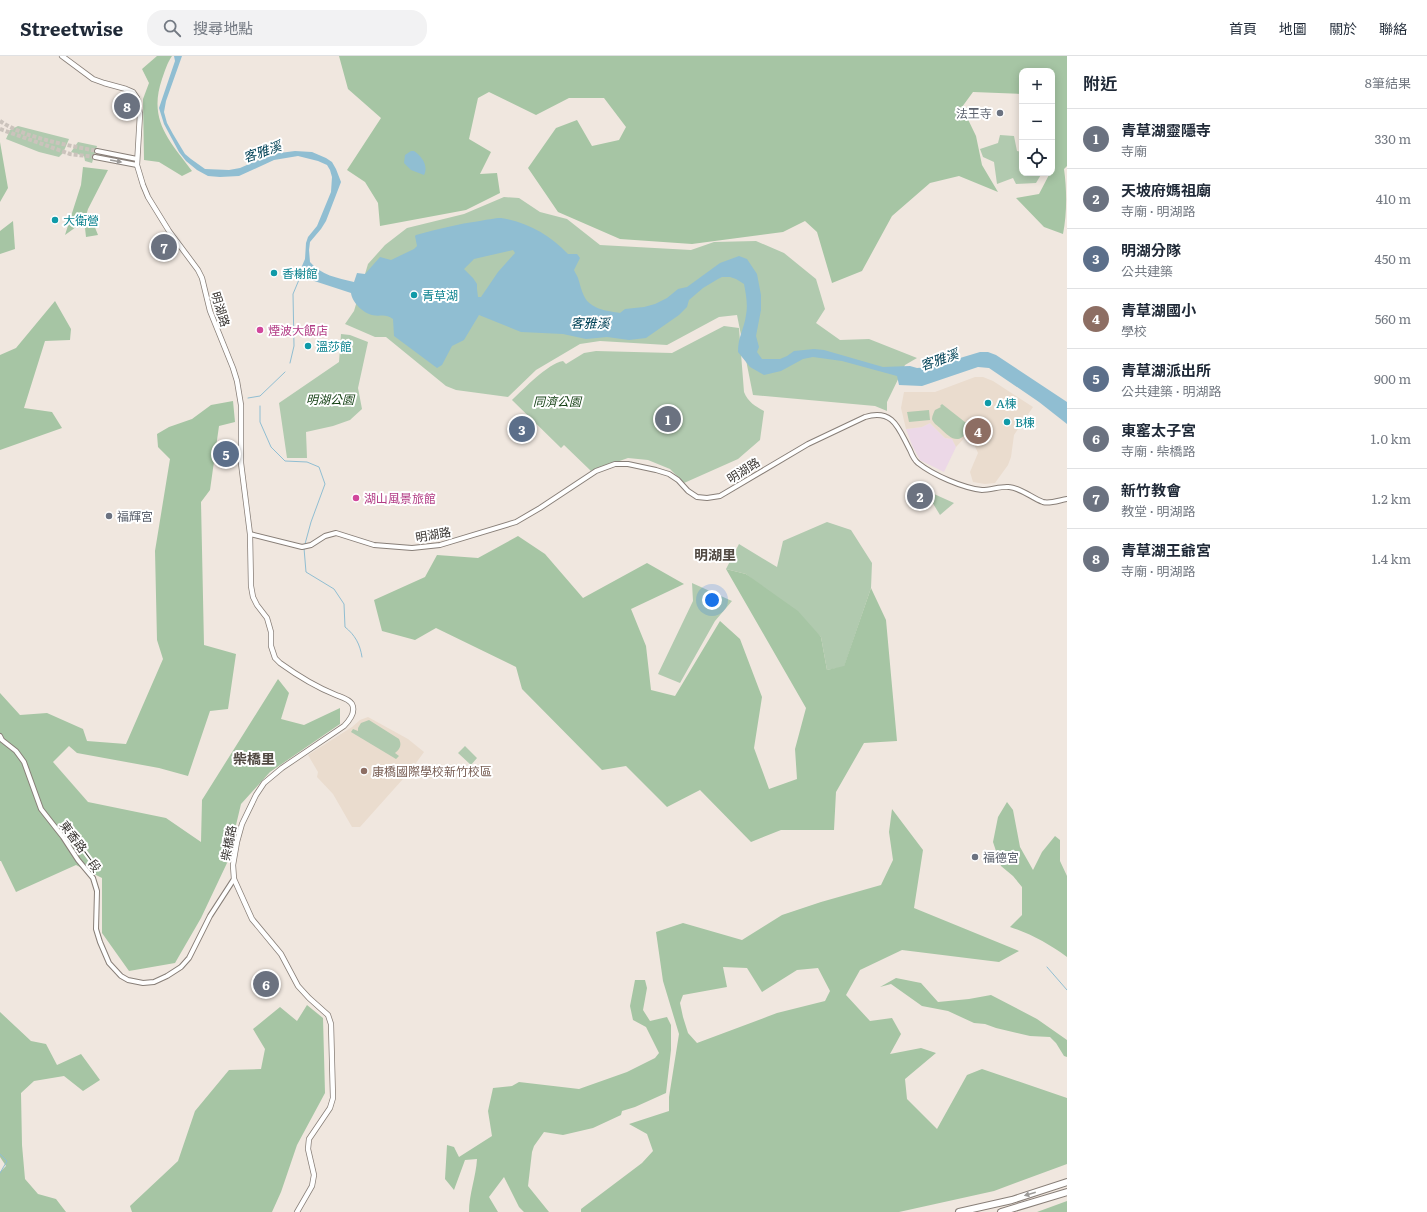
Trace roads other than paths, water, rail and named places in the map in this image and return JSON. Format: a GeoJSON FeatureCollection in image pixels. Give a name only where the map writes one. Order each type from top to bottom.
{"type":"FeatureCollection","features":[{"type":"Feature","properties":{"kind":"highway"},"geometry":{"type":"LineString","coordinates":[[959,1212],[1012,1200],[1067,1182]]}},
{"type":"Feature","properties":{"kind":"highway"},"geometry":{"type":"LineString","coordinates":[[1001,1212],[1067,1192]]}},
{"type":"Feature","properties":{"kind":"main road","name":"明湖路"},"geometry":{"type":"LineString","coordinates":[[62,56],[93,79],[126,89],[135,95],[140,108],[137,158],[142,185],[169,231],[198,270],[202,278],[210,311],[237,381],[240,405],[241,463],[250,534]]}},
{"type":"Feature","properties":{"kind":"main road","name":"柴橋路"},"geometry":{"type":"LineString","coordinates":[[250,534],[251,586],[253,597],[267,618],[271,632],[271,646],[275,658],[305,680],[321,689],[347,700],[352,705],[353,712],[350,720],[344,726],[264,782],[242,824],[234,856],[234,879],[252,919],[281,954],[298,986],[328,1015],[331,1024],[333,1098],[330,1108],[315,1128],[309,1139],[308,1149],[314,1175],[312,1186],[297,1212]]}},
{"type":"Feature","properties":{"kind":"street"},"geometry":{"type":"LineString","coordinates":[[97,151],[137,158]]}},
{"type":"Feature","properties":{"kind":"street"},"geometry":{"type":"LineString","coordinates":[[96,157],[138,165]]}},
{"type":"Feature","properties":{"kind":"street","name":"明湖路"},"geometry":{"type":"LineString","coordinates":[[250,534],[302,547],[318,542],[325,536],[336,533],[374,545],[412,548],[440,545],[516,522],[545,505],[596,471],[615,464],[628,464],[669,474],[697,497],[707,498],[720,496],[808,444],[855,421],[874,414],[883,415],[890,418],[895,423],[916,462],[930,471],[962,485],[982,490],[1010,487],[1044,502],[1067,499]]}},
{"type":"Feature","properties":{"kind":"street","name":"東香路一段"},"geometry":{"type":"LineString","coordinates":[[0,736],[2,740],[16,751],[24,762],[41,809],[93,878],[97,891],[96,929],[106,957],[115,971],[121,976],[128,980],[143,983],[154,982],[181,967],[189,958],[210,916],[234,879]]}},
{"type":"Feature","properties":{"kind":"water","name":"青草湖"},"geometry":{"type":"Polygon","coordinates":[[[174,56],[182,56],[166,101],[164,112],[167,123],[185,154],[205,169],[229,170],[240,168],[272,154],[295,151],[312,152],[332,162],[341,182],[326,221],[310,242],[309,250],[310,262],[324,273],[354,282],[357,273],[365,274],[380,257],[391,260],[414,249],[417,246],[416,235],[456,225],[501,218],[538,230],[554,241],[568,254],[577,254],[580,258],[574,270],[583,294],[587,300],[590,304],[599,309],[620,313],[625,309],[655,304],[667,298],[678,289],[687,287],[720,263],[739,256],[747,259],[757,274],[761,295],[761,310],[756,336],[759,347],[757,352],[762,359],[780,359],[794,351],[814,349],[824,350],[883,367],[910,366],[917,368],[930,367],[980,352],[988,352],[996,355],[1067,402],[1067,424],[1039,402],[989,368],[978,367],[922,386],[899,385],[897,376],[842,361],[813,357],[803,359],[781,371],[764,375],[750,367],[738,352],[747,307],[744,284],[730,277],[722,277],[703,288],[689,300],[687,307],[679,315],[646,338],[629,340],[607,337],[586,339],[563,334],[521,332],[479,315],[464,340],[452,346],[442,365],[437,368],[394,336],[393,319],[388,316],[375,316],[369,314],[362,310],[353,300],[351,293],[302,277],[299,273],[305,259],[308,237],[317,226],[331,192],[332,177],[327,165],[298,156],[274,160],[239,176],[220,177],[208,176],[197,170],[186,161],[179,152],[164,124],[159,108],[175,61],[174,56]],[[513,250],[474,259],[464,269],[477,284],[478,297],[481,297],[498,272],[515,253],[513,250]]]}},
{"type":"Feature","properties":{"kind":"water"},"geometry":{"type":"Polygon","coordinates":[[[411,151],[417,153],[424,161],[426,168],[424,175],[411,170],[404,163],[405,155],[411,151]]]}},
{"type":"Feature","properties":{"kind":"waterway"},"geometry":{"type":"LineString","coordinates":[[290,363],[294,346],[293,294],[301,275]]}},
{"type":"Feature","properties":{"kind":"waterway"},"geometry":{"type":"LineString","coordinates":[[248,398],[260,396],[285,372]]}},
{"type":"Feature","properties":{"kind":"waterway"},"geometry":{"type":"LineString","coordinates":[[260,406],[260,422],[271,447],[285,461],[307,462],[319,467],[325,484],[311,522],[305,544]]}},
{"type":"Feature","properties":{"kind":"waterway"},"geometry":{"type":"LineString","coordinates":[[304,548],[306,572],[334,589],[344,604],[345,627],[352,633],[356,640],[362,657]]}},
{"type":"Feature","properties":{"kind":"waterway"},"geometry":{"type":"LineString","coordinates":[[1047,967],[1067,990]]}},
{"type":"Feature","properties":{"kind":"waterway"},"geometry":{"type":"LineString","coordinates":[[0,1154],[7,1161],[0,1173]]}},
{"type":"Feature","properties":{"kind":"tunnel"},"geometry":{"type":"LineString","coordinates":[[0,121],[21,132],[60,143],[97,151]]}},
{"type":"Feature","properties":{"kind":"tunnel"},"geometry":{"type":"LineString","coordinates":[[0,129],[70,154],[95,157]]}},
{"type":"Feature","properties":{"kind":"place","name":"青草湖王爺宮"},"geometry":{"type":"Point","coordinates":[127,106]}},
{"type":"Feature","properties":{"kind":"place","name":"法王寺"},"geometry":{"type":"Point","coordinates":[1000,113]}},
{"type":"Feature","properties":{"kind":"place","name":"大衛營"},"geometry":{"type":"Point","coordinates":[55,220]}},
{"type":"Feature","properties":{"kind":"place","name":"新竹教會"},"geometry":{"type":"Point","coordinates":[164,247]}},
{"type":"Feature","properties":{"kind":"place","name":"香榭館"},"geometry":{"type":"Point","coordinates":[274,273]}},
{"type":"Feature","properties":{"kind":"place","name":"青草湖"},"geometry":{"type":"Point","coordinates":[414,295]}},
{"type":"Feature","properties":{"kind":"place","name":"煙波大飯店"},"geometry":{"type":"Point","coordinates":[260,330]}},
{"type":"Feature","properties":{"kind":"place","name":"溫莎館"},"geometry":{"type":"Point","coordinates":[308,346]}},
{"type":"Feature","properties":{"kind":"place","name":"A棟"},"geometry":{"type":"Point","coordinates":[988,403]}},
{"type":"Feature","properties":{"kind":"place","name":"青草湖靈隱寺"},"geometry":{"type":"Point","coordinates":[668,419]}},
{"type":"Feature","properties":{"kind":"place","name":"B棟"},"geometry":{"type":"Point","coordinates":[1007,422]}},
{"type":"Feature","properties":{"kind":"place","name":"明湖分隊"},"geometry":{"type":"Point","coordinates":[522,429]}},
{"type":"Feature","properties":{"kind":"place","name":"青草湖國小"},"geometry":{"type":"Point","coordinates":[978,431]}},
{"type":"Feature","properties":{"kind":"place","name":"青草湖派出所"},"geometry":{"type":"Point","coordinates":[226,454]}},
{"type":"Feature","properties":{"kind":"place","name":"天坡府媽祖廟"},"geometry":{"type":"Point","coordinates":[920,496]}},
{"type":"Feature","properties":{"kind":"place","name":"湖山風景旅館"},"geometry":{"type":"Point","coordinates":[356,498]}},
{"type":"Feature","properties":{"kind":"place","name":"福輝宮"},"geometry":{"type":"Point","coordinates":[109,516]}},
{"type":"Feature","properties":{"kind":"place","name":"康橋國際學校新竹校區"},"geometry":{"type":"Point","coordinates":[364,771]}},
{"type":"Feature","properties":{"kind":"place","name":"福德宮"},"geometry":{"type":"Point","coordinates":[975,857]}},
{"type":"Feature","properties":{"kind":"place","name":"東窰太子宮"},"geometry":{"type":"Point","coordinates":[266,984]}},
{"type":"Feature","properties":{"kind":"district","name":"明湖里"},"geometry":{"type":"Point","coordinates":[715,554]}},
{"type":"Feature","properties":{"kind":"district","name":"柴橋里"},"geometry":{"type":"Point","coordinates":[254,758]}},
{"type":"Feature","properties":{"kind":"water label","name":"客雅溪"},"geometry":{"type":"Point","coordinates":[262,151]}},
{"type":"Feature","properties":{"kind":"water label","name":"客雅溪"},"geometry":{"type":"Point","coordinates":[590,322]}},
{"type":"Feature","properties":{"kind":"water label","name":"客雅溪"},"geometry":{"type":"Point","coordinates":[939,359]}},
{"type":"Feature","properties":{"kind":"park label","name":"明湖公園"},"geometry":{"type":"Point","coordinates":[330,399]}},
{"type":"Feature","properties":{"kind":"park label","name":"同濟公園"},"geometry":{"type":"Point","coordinates":[557,401]}}]}
